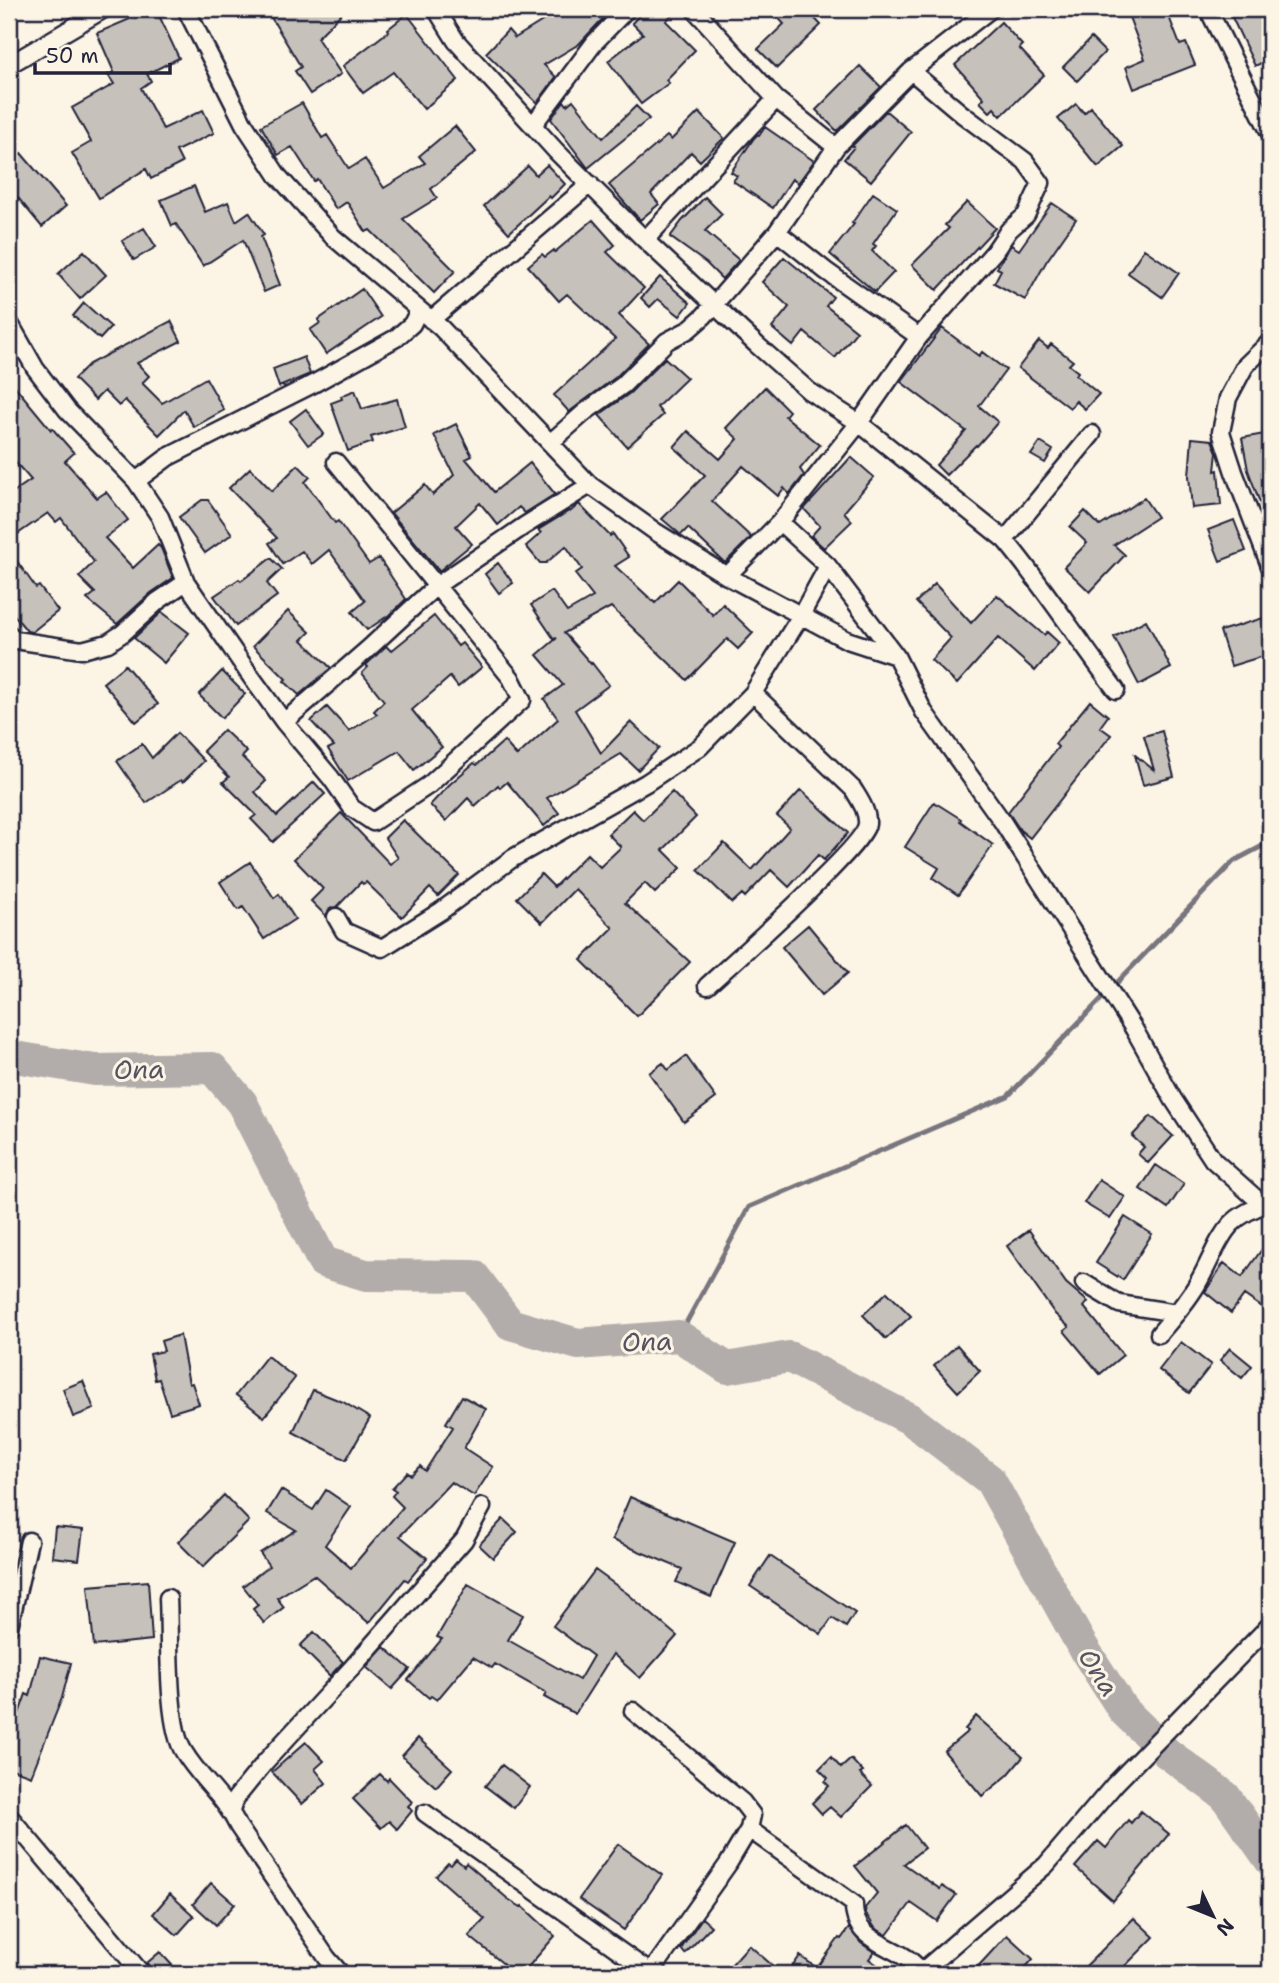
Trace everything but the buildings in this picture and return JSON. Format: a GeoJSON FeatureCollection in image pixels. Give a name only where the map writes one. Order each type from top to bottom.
{"type":"FeatureCollection","features":[{"type":"Feature","properties":{"kind":"street"},"geometry":{"type":"LineString","coordinates":[[9,65],[104,9]]}},
{"type":"Feature","properties":{"kind":"street"},"geometry":{"type":"LineString","coordinates":[[186,9],[244,124],[278,176],[333,237],[425,315],[590,485],[656,532],[800,617],[847,640],[896,656]]}},
{"type":"Feature","properties":{"kind":"street"},"geometry":{"type":"LineString","coordinates":[[436,9],[456,41],[645,240],[808,391],[859,423],[1005,540],[1041,584],[1078,640],[1116,690]]}},
{"type":"Feature","properties":{"kind":"street"},"geometry":{"type":"LineString","coordinates":[[533,125],[595,42],[627,9]]}},
{"type":"Feature","properties":{"kind":"street"},"geometry":{"type":"LineString","coordinates":[[694,9],[776,99],[836,147]]}},
{"type":"Feature","properties":{"kind":"street"},"geometry":{"type":"LineString","coordinates":[[550,443],[585,412],[623,385],[667,341],[688,330],[705,316],[777,233],[836,147],[911,71],[991,9]]}},
{"type":"Feature","properties":{"kind":"street"},"geometry":{"type":"LineString","coordinates":[[1208,9],[1270,133]]}},
{"type":"Feature","properties":{"kind":"street"},"geometry":{"type":"LineString","coordinates":[[727,576],[779,522],[859,423],[919,337],[994,253],[1009,230],[1026,215],[1041,183],[1024,161],[911,71]]}},
{"type":"Feature","properties":{"kind":"street"},"geometry":{"type":"LineString","coordinates":[[645,240],[776,99]]}},
{"type":"Feature","properties":{"kind":"street"},"geometry":{"type":"LineString","coordinates":[[136,481],[168,457],[315,383],[396,338],[590,184]]}},
{"type":"Feature","properties":{"kind":"street"},"geometry":{"type":"LineString","coordinates":[[777,233],[919,337]]}},
{"type":"Feature","properties":{"kind":"street"},"geometry":{"type":"LineString","coordinates":[[9,322],[35,368],[67,410],[136,481],[160,517],[186,582],[208,618],[284,722],[331,778],[352,808],[373,822],[429,785],[522,700],[511,678],[336,462]]}},
{"type":"Feature","properties":{"kind":"street"},"geometry":{"type":"LineString","coordinates":[[1270,342],[1245,366],[1228,398],[1221,432],[1270,566]]}},
{"type":"Feature","properties":{"kind":"street"},"geometry":{"type":"LineString","coordinates":[[1005,540],[1092,434]]}},
{"type":"Feature","properties":{"kind":"street"},"geometry":{"type":"LineString","coordinates":[[284,722],[436,586],[590,485]]}},
{"type":"Feature","properties":{"kind":"street"},"geometry":{"type":"LineString","coordinates":[[779,522],[828,566],[896,656],[924,712],[1002,821],[1134,1029],[1173,1099],[1213,1160],[1269,1206]]}},
{"type":"Feature","properties":{"kind":"street"},"geometry":{"type":"LineString","coordinates":[[336,917],[344,931],[382,948],[441,911],[513,858],[646,783],[700,747],[753,692],[828,566]]}},
{"type":"Feature","properties":{"kind":"street"},"geometry":{"type":"LineString","coordinates":[[9,634],[15,640],[82,650],[108,643],[123,634],[158,601],[186,582]]}},
{"type":"Feature","properties":{"kind":"street"},"geometry":{"type":"LineString","coordinates":[[707,986],[841,860],[862,835],[867,824],[864,807],[853,789],[753,692]]}},
{"type":"Feature","properties":{"kind":"street"},"geometry":{"type":"LineString","coordinates":[[1159,1334],[1198,1283],[1229,1224],[1240,1216],[1269,1206]]}},
{"type":"Feature","properties":{"kind":"street"},"geometry":{"type":"LineString","coordinates":[[1084,1283],[1119,1304],[1177,1313]]}},
{"type":"Feature","properties":{"kind":"street"},"geometry":{"type":"LineString","coordinates":[[231,1810],[236,1798],[266,1761],[464,1540],[482,1507]]}},
{"type":"Feature","properties":{"kind":"street"},"geometry":{"type":"LineString","coordinates":[[9,1627],[29,1541]]}},
{"type":"Feature","properties":{"kind":"street"},"geometry":{"type":"LineString","coordinates":[[168,1598],[173,1721],[181,1750],[231,1810],[238,1826],[320,1948],[341,1974]]}},
{"type":"Feature","properties":{"kind":"street"},"geometry":{"type":"LineString","coordinates":[[918,1974],[1046,1865],[1115,1784],[1270,1625]]}},
{"type":"Feature","properties":{"kind":"street"},"geometry":{"type":"LineString","coordinates":[[425,1813],[651,1974],[728,1864],[749,1829],[752,1815],[742,1802],[633,1711]]}},
{"type":"Feature","properties":{"kind":"street"},"geometry":{"type":"LineString","coordinates":[[9,1816],[142,1974]]}},
{"type":"Feature","properties":{"kind":"street"},"geometry":{"type":"LineString","coordinates":[[749,1829],[854,1903],[854,1915],[861,1929],[894,1953],[910,1959],[918,1968],[918,1974]]}},
{"type":"Feature","properties":{"kind":"waterway"},"geometry":{"type":"LineString","coordinates":[[679,1336],[749,1207],[1008,1096],[1234,861],[1270,842]]}},
{"type":"Feature","properties":{"kind":"waterway","name":"Ona"},"geometry":{"type":"LineString","coordinates":[[9,1056],[95,1070],[212,1068],[242,1103],[323,1262],[366,1275],[474,1276],[510,1324],[578,1344],[679,1336],[727,1368],[789,1357],[910,1419],[990,1480],[1081,1644],[1123,1710],[1167,1753],[1225,1796],[1270,1860]]}}]}
